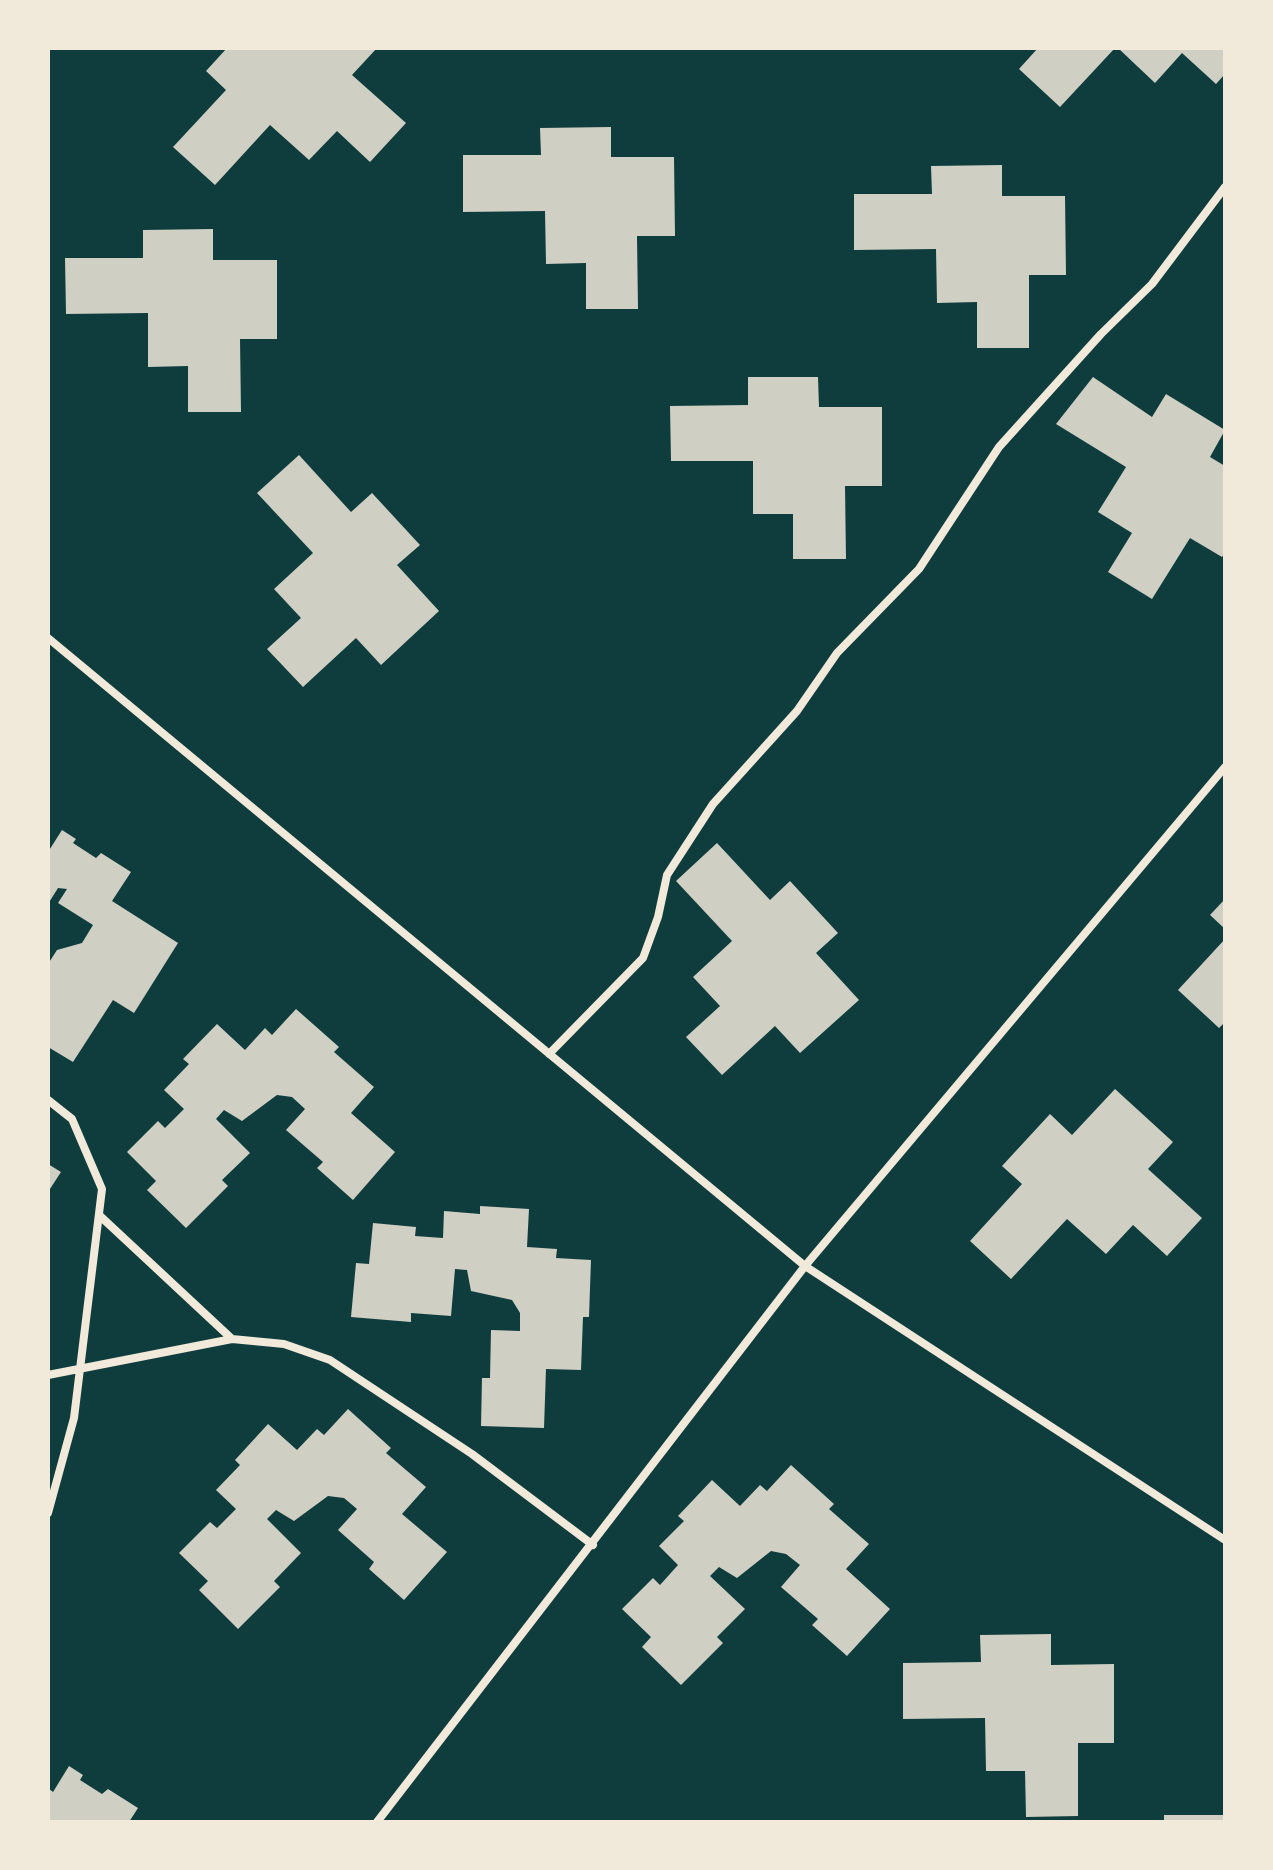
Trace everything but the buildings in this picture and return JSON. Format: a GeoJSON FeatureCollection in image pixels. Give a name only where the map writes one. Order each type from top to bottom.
{"type":"FeatureCollection","features":[{"type":"Feature","properties":{"kind":"street"},"geometry":{"type":"LineString","coordinates":[[549,1054],[643,958],[658,917],[667,875],[713,804],[797,711],[837,653],[919,569],[999,447],[1101,334],[1152,284],[1225,187]]}},
{"type":"Feature","properties":{"kind":"street"},"geometry":{"type":"LineString","coordinates":[[48,638],[805,1266],[1225,1540]]}},
{"type":"Feature","properties":{"kind":"street"},"geometry":{"type":"LineString","coordinates":[[377,1822],[805,1266],[1225,767]]}},
{"type":"Feature","properties":{"kind":"street"},"geometry":{"type":"LineString","coordinates":[[48,1100],[72,1119],[102,1189],[74,1418],[48,1513]]}},
{"type":"Feature","properties":{"kind":"street"},"geometry":{"type":"LineString","coordinates":[[99,1215],[232,1339]]}},
{"type":"Feature","properties":{"kind":"street"},"geometry":{"type":"LineString","coordinates":[[48,1375],[232,1339],[284,1344],[330,1360],[472,1454],[593,1545]]}}]}
